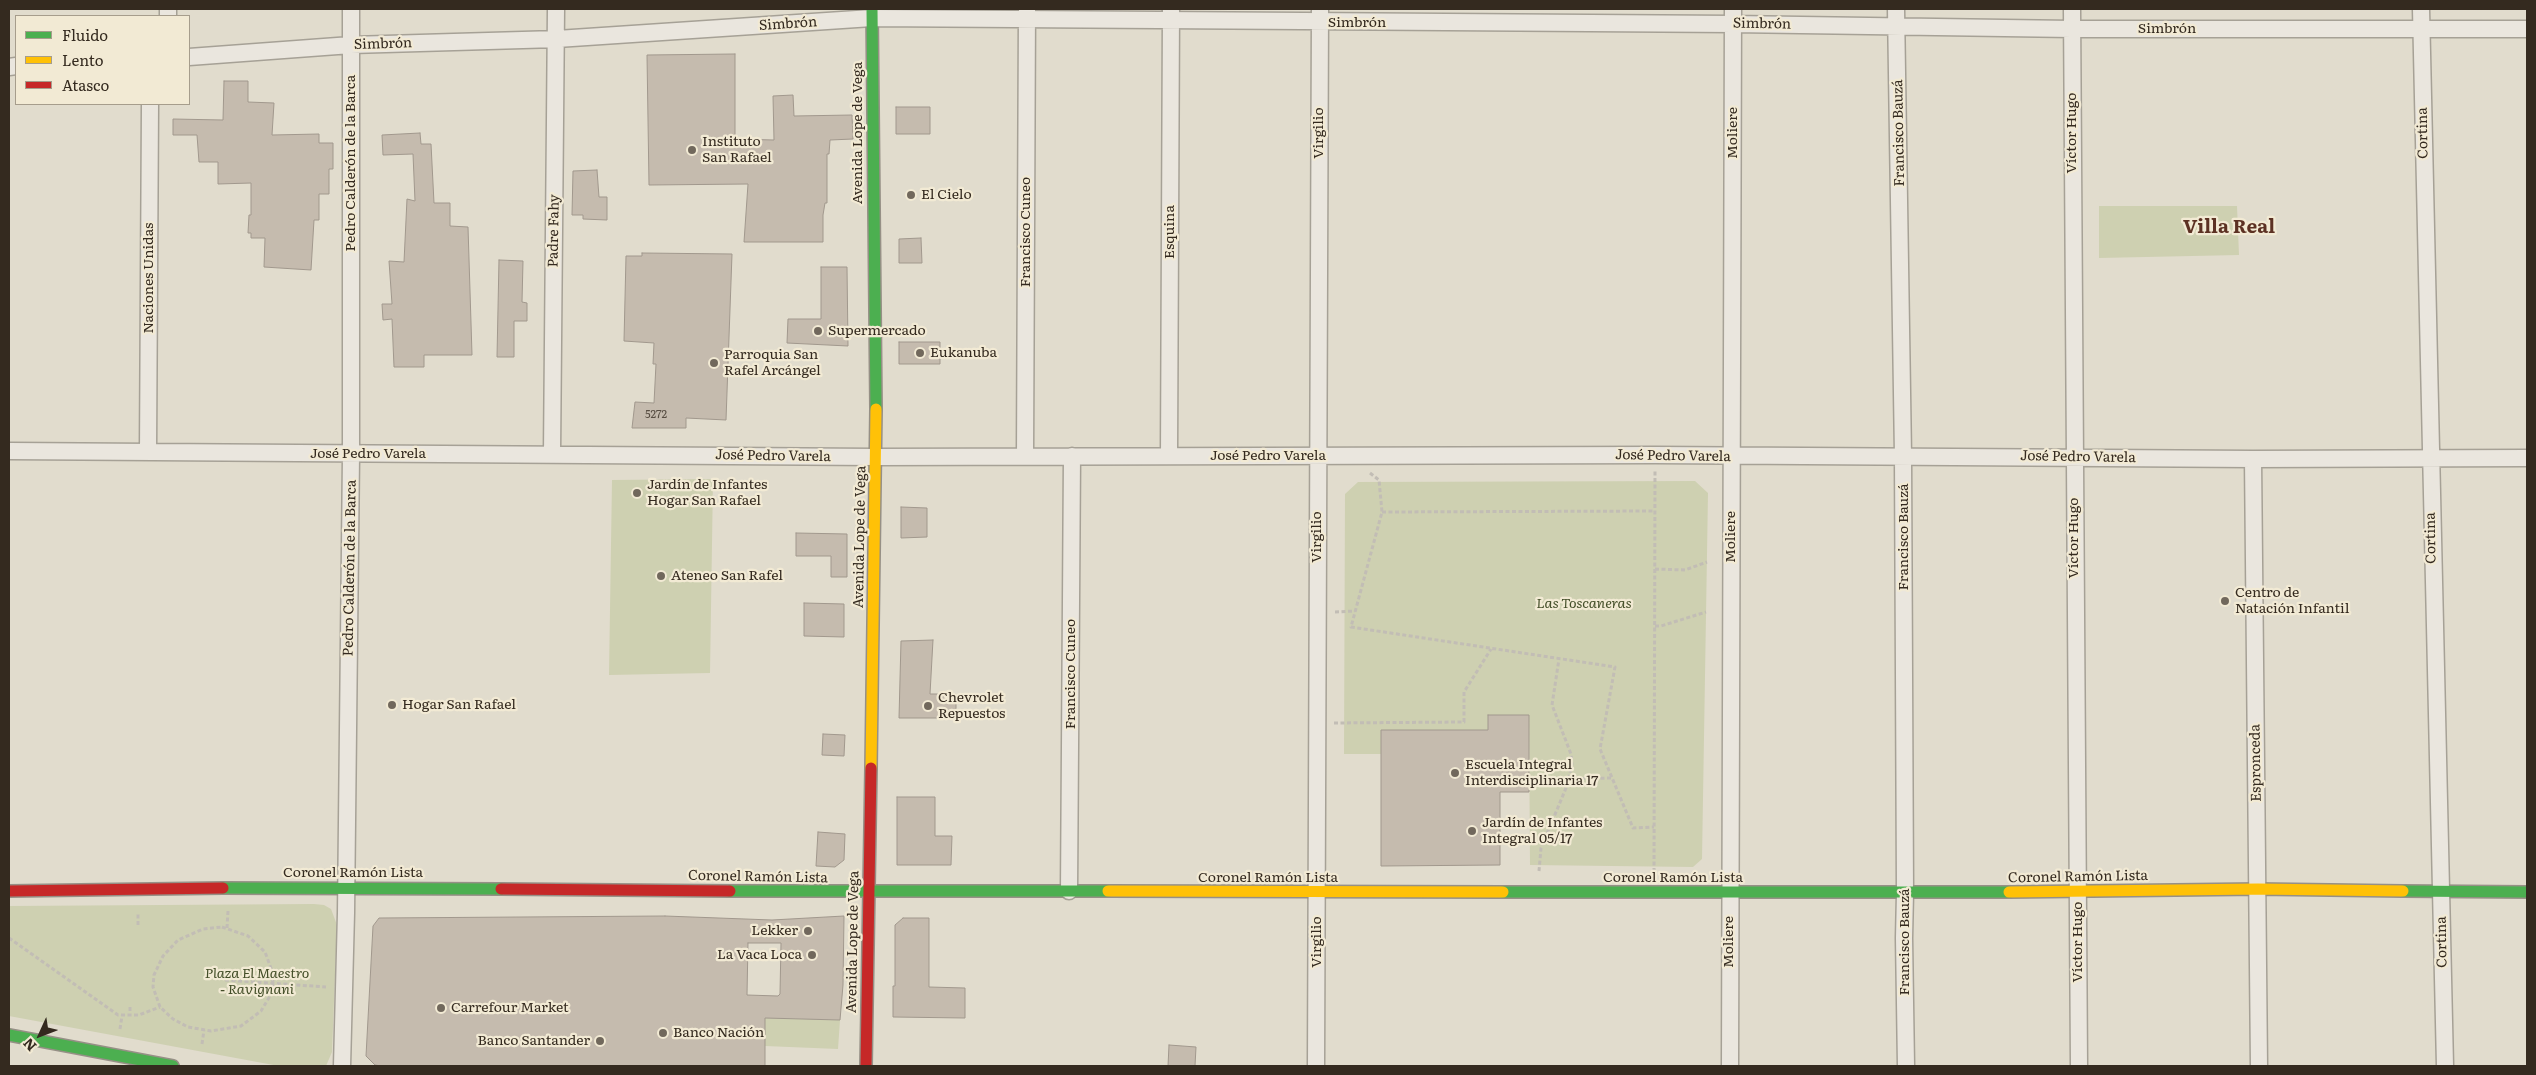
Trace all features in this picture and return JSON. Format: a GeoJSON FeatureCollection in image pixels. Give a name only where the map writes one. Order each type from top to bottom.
{"type":"FeatureCollection","features":[{"type":"Feature","properties":{"kind":"street","name":"Pedro Calderón de la Barca"},"geometry":{"type":"LineString","coordinates":[[342,1066],[351,455],[351,9]]}},
{"type":"Feature","properties":{"kind":"street","name":"Padre Fahy"},"geometry":{"type":"LineString","coordinates":[[552,453],[556,9]]}},
{"type":"Feature","properties":{"kind":"street","name":"Francisco Bauzá"},"geometry":{"type":"LineString","coordinates":[[1896,9],[1903,456],[1906,1066]]}},
{"type":"Feature","properties":{"kind":"street","name":"Víctor Hugo"},"geometry":{"type":"LineString","coordinates":[[2072,9],[2079,1066]]}},
{"type":"Feature","properties":{"kind":"street","name":"Cortina"},"geometry":{"type":"LineString","coordinates":[[2421,9],[2445,1066]]}},
{"type":"Feature","properties":{"kind":"street","name":"Simbrón"},"geometry":{"type":"LineString","coordinates":[[190,57],[351,45],[557,39],[872,13],[1733,16],[1896,26],[2072,29],[2527,29]]}},
{"type":"Feature","properties":{"kind":"street","name":"Avenida Lope de Vega"},"geometry":{"type":"LineString","coordinates":[[866,1066],[876,457],[872,13]]}},
{"type":"Feature","properties":{"kind":"street","name":"Francisco Cuneo"},"geometry":{"type":"LineString","coordinates":[[1025,455],[1027,13]]}},
{"type":"Feature","properties":{"kind":"street","name":"Esquina"},"geometry":{"type":"LineString","coordinates":[[1169,456],[1171,14]]}},
{"type":"Feature","properties":{"kind":"street","name":"Virgilio"},"geometry":{"type":"LineString","coordinates":[[1316,1066],[1320,16]]}},
{"type":"Feature","properties":{"kind":"street","name":"Moliere"},"geometry":{"type":"LineString","coordinates":[[1730,1066],[1733,16]]}},
{"type":"Feature","properties":{"kind":"street","name":"Naciones Unidas"},"geometry":{"type":"LineString","coordinates":[[148,452],[150,105]]}},
{"type":"Feature","properties":{"kind":"street","name":"José Pedro Varela"},"geometry":{"type":"LineString","coordinates":[[9,451],[351,455],[552,453],[876,457],[1025,455],[1655,455],[2253,459],[2527,458]]}},
{"type":"Feature","properties":{"kind":"street","name":"Francisco Cuneo"},"geometry":{"type":"LineString","coordinates":[[1069,891],[1072,456]]}},
{"type":"Feature","properties":{"kind":"street","name":"Espronceda"},"geometry":{"type":"LineString","coordinates":[[2253,459],[2259,1066]]}},
{"type":"Feature","properties":{"kind":"street","name":"Coronel Ramón Lista"},"geometry":{"type":"LineString","coordinates":[[9,891],[346,887],[869,893],[1069,891],[1317,894],[1906,893],[2258,890],[2527,892]]}},
{"type":"Feature","properties":{"kind":"street"},"geometry":{"type":"LineString","coordinates":[[9,1035],[173,1066]]}},
{"type":"Feature","properties":{"kind":"path"},"geometry":{"type":"LineString","coordinates":[[1345,455],[1379,480],[1382,512],[1351,627],[1615,667],[1600,748],[1633,828],[1654,827]]}},
{"type":"Feature","properties":{"kind":"path"},"geometry":{"type":"LineString","coordinates":[[1654,893],[1655,455]]}},
{"type":"Feature","properties":{"kind":"path"},"geometry":{"type":"LineString","coordinates":[[1382,512],[1655,511]]}},
{"type":"Feature","properties":{"kind":"path"},"geometry":{"type":"LineString","coordinates":[[1655,569],[1685,570],[1707,562]]}},
{"type":"Feature","properties":{"kind":"path"},"geometry":{"type":"LineString","coordinates":[[1655,626],[1661,626],[1706,612]]}},
{"type":"Feature","properties":{"kind":"path"},"geometry":{"type":"LineString","coordinates":[[1317,723],[1464,722],[1464,692],[1491,648]]}},
{"type":"Feature","properties":{"kind":"path"},"geometry":{"type":"LineString","coordinates":[[1538,893],[1541,848],[1572,764],[1571,754],[1552,705],[1560,659]]}},
{"type":"Feature","properties":{"kind":"path"},"geometry":{"type":"LineString","coordinates":[[1568,779],[1612,778]]}},
{"type":"Feature","properties":{"kind":"path"},"geometry":{"type":"LineString","coordinates":[[227,928],[228,911]]}},
{"type":"Feature","properties":{"kind":"path"},"geometry":{"type":"LineString","coordinates":[[138,912],[138,925]]}},
{"type":"Feature","properties":{"kind":"path"},"geometry":{"type":"LineString","coordinates":[[212,928],[227,928],[248,936],[261,947],[270,963],[273,984],[265,1006],[247,1023],[229,1030],[204,1030],[181,1024],[160,1007],[155,996],[153,978],[166,952],[178,940],[191,933],[212,928]]}},
{"type":"Feature","properties":{"kind":"path"},"geometry":{"type":"LineString","coordinates":[[9,938],[122,1016],[146,1013],[160,1007]]}},
{"type":"Feature","properties":{"kind":"path"},"geometry":{"type":"LineString","coordinates":[[225,980],[327,987]]}},
{"type":"Feature","properties":{"kind":"path"},"geometry":{"type":"LineString","coordinates":[[130,1007],[130,1016]]}},
{"type":"Feature","properties":{"kind":"path"},"geometry":{"type":"LineString","coordinates":[[120,1029],[122,1016]]}},
{"type":"Feature","properties":{"kind":"path"},"geometry":{"type":"LineString","coordinates":[[202,1044],[204,1030]]}},
{"type":"Feature","properties":{"kind":"green space"},"geometry":{"type":"Polygon","coordinates":[[[2099,206],[2237,206],[2239,255],[2099,258],[2099,206]]]}},
{"type":"Feature","properties":{"kind":"green space","name":"Ateneo San Rafel"},"geometry":{"type":"Polygon","coordinates":[[[713,479],[710,673],[609,675],[612,480],[713,479]]]}},
{"type":"Feature","properties":{"kind":"green space","name":"Las Toscaneras"},"geometry":{"type":"Polygon","coordinates":[[[1695,481],[1708,493],[1702,859],[1693,867],[1530,865],[1529,715],[1488,715],[1488,730],[1381,730],[1381,754],[1344,754],[1345,494],[1358,482],[1695,481]]]}},
{"type":"Feature","properties":{"kind":"green space","name":"Plaza El Maestro - Ravignani"},"geometry":{"type":"Polygon","coordinates":[[[324,905],[331,909],[337,925],[332,1052],[326,1066],[279,1066],[9,1016],[9,906],[324,905]]]}},
{"type":"Feature","properties":{"kind":"green space"},"geometry":{"type":"Polygon","coordinates":[[[765,1017],[840,1020],[838,1049],[765,1046],[765,1017]]]}},
{"type":"Feature","properties":{"kind":"building"},"geometry":{"type":"Polygon","coordinates":[[[735,54],[735,139],[774,140],[773,96],[793,95],[794,116],[852,115],[853,139],[830,140],[829,154],[827,154],[827,203],[825,203],[823,215],[823,242],[744,242],[748,184],[649,185],[647,55],[735,54]]]}},
{"type":"Feature","properties":{"kind":"building"},"geometry":{"type":"Polygon","coordinates":[[[224,81],[248,81],[248,102],[274,103],[272,135],[319,134],[319,143],[333,143],[333,169],[329,169],[329,194],[319,194],[319,220],[314,220],[311,270],[264,267],[265,238],[251,238],[251,233],[248,233],[249,215],[251,215],[251,183],[218,184],[218,162],[199,162],[197,135],[173,135],[173,119],[223,120],[224,81]]]}},
{"type":"Feature","properties":{"kind":"building"},"geometry":{"type":"Polygon","coordinates":[[[896,107],[930,107],[930,134],[896,134],[896,107]]]}},
{"type":"Feature","properties":{"kind":"building"},"geometry":{"type":"Polygon","coordinates":[[[420,133],[421,144],[431,144],[434,203],[450,203],[450,226],[468,227],[472,355],[424,355],[424,367],[394,367],[392,319],[383,320],[382,304],[392,304],[389,261],[404,262],[407,199],[415,201],[413,154],[383,155],[382,135],[420,133]]]}},
{"type":"Feature","properties":{"kind":"building"},"geometry":{"type":"Polygon","coordinates":[[[597,170],[599,197],[607,197],[607,220],[583,219],[583,215],[572,215],[573,171],[597,170]]]}},
{"type":"Feature","properties":{"kind":"building"},"geometry":{"type":"Polygon","coordinates":[[[921,238],[922,263],[899,263],[899,239],[921,238]]]}},
{"type":"Feature","properties":{"kind":"building"},"geometry":{"type":"Polygon","coordinates":[[[642,253],[732,254],[726,420],[686,418],[686,428],[632,428],[635,402],[654,403],[656,364],[653,364],[654,343],[624,341],[626,256],[642,256],[642,253]]]}},
{"type":"Feature","properties":{"kind":"building"},"geometry":{"type":"Polygon","coordinates":[[[499,260],[523,261],[522,302],[527,303],[527,321],[514,321],[514,357],[497,357],[499,260]]]}},
{"type":"Feature","properties":{"kind":"building"},"geometry":{"type":"Polygon","coordinates":[[[821,267],[847,267],[848,346],[787,343],[788,319],[821,319],[821,267]]]}},
{"type":"Feature","properties":{"kind":"building","name":"Eukanuba"},"geometry":{"type":"Polygon","coordinates":[[[899,342],[940,342],[940,364],[899,364],[899,342]]]}},
{"type":"Feature","properties":{"kind":"building"},"geometry":{"type":"Polygon","coordinates":[[[901,507],[927,508],[927,537],[901,538],[901,507]]]}},
{"type":"Feature","properties":{"kind":"building"},"geometry":{"type":"Polygon","coordinates":[[[796,533],[847,534],[847,577],[831,577],[831,556],[796,556],[796,533]]]}},
{"type":"Feature","properties":{"kind":"building"},"geometry":{"type":"Polygon","coordinates":[[[804,603],[844,604],[844,637],[804,636],[804,603]]]}},
{"type":"Feature","properties":{"kind":"building"},"geometry":{"type":"Polygon","coordinates":[[[933,640],[930,694],[956,694],[956,718],[899,718],[901,641],[933,640]]]}},
{"type":"Feature","properties":{"kind":"building","name":"Escuela Integral Interdisciplinaria 17"},"geometry":{"type":"Polygon","coordinates":[[[1488,715],[1529,715],[1529,792],[1500,792],[1500,865],[1381,866],[1381,730],[1488,730],[1488,715]]]}},
{"type":"Feature","properties":{"kind":"building"},"geometry":{"type":"Polygon","coordinates":[[[823,734],[845,735],[844,756],[822,755],[823,734]]]}},
{"type":"Feature","properties":{"kind":"building"},"geometry":{"type":"Polygon","coordinates":[[[897,797],[935,797],[935,836],[952,836],[951,865],[897,865],[897,797]]]}},
{"type":"Feature","properties":{"kind":"building"},"geometry":{"type":"Polygon","coordinates":[[[818,832],[845,834],[844,860],[835,867],[816,866],[818,832]]]}},
{"type":"Feature","properties":{"kind":"building"},"geometry":{"type":"Polygon","coordinates":[[[665,916],[772,920],[844,916],[843,985],[840,1020],[765,1018],[765,1066],[375,1065],[366,1056],[373,926],[379,918],[665,916]],[[748,943],[747,995],[778,996],[780,994],[781,943],[748,943]]]}},
{"type":"Feature","properties":{"kind":"building"},"geometry":{"type":"Polygon","coordinates":[[[903,918],[929,918],[929,987],[965,988],[965,1018],[893,1017],[895,925],[903,918]]]}},
{"type":"Feature","properties":{"kind":"building"},"geometry":{"type":"Polygon","coordinates":[[[1169,1045],[1196,1047],[1195,1066],[1168,1066],[1169,1045]]]}},
{"type":"Feature","properties":{"kind":"traffic: fast"},"geometry":{"type":"LineString","coordinates":[[872,9],[876,409]]}},
{"type":"Feature","properties":{"kind":"traffic: fast"},"geometry":{"type":"LineString","coordinates":[[223,888],[501,889]]}},
{"type":"Feature","properties":{"kind":"traffic: fast"},"geometry":{"type":"LineString","coordinates":[[730,891],[1108,891]]}},
{"type":"Feature","properties":{"kind":"traffic: fast"},"geometry":{"type":"LineString","coordinates":[[2403,891],[2527,892]]}},
{"type":"Feature","properties":{"kind":"traffic: fast"},"geometry":{"type":"LineString","coordinates":[[1503,892],[2009,892]]}},
{"type":"Feature","properties":{"kind":"traffic: fast"},"geometry":{"type":"LineString","coordinates":[[9,1035],[173,1066]]}},
{"type":"Feature","properties":{"kind":"traffic: slow"},"geometry":{"type":"LineString","coordinates":[[871,768],[876,409]]}},
{"type":"Feature","properties":{"kind":"traffic: slow"},"geometry":{"type":"LineString","coordinates":[[2009,892],[2258,889],[2403,891]]}},
{"type":"Feature","properties":{"kind":"traffic: slow"},"geometry":{"type":"LineString","coordinates":[[1108,891],[1503,892]]}},
{"type":"Feature","properties":{"kind":"traffic: jam"},"geometry":{"type":"LineString","coordinates":[[866,1066],[871,768]]}},
{"type":"Feature","properties":{"kind":"traffic: jam"},"geometry":{"type":"LineString","coordinates":[[9,891],[223,888]]}},
{"type":"Feature","properties":{"kind":"traffic: jam"},"geometry":{"type":"LineString","coordinates":[[501,889],[730,891]]}},
{"type":"Feature","properties":{"kind":"place","name":"Instituto San Rafael"},"geometry":{"type":"Point","coordinates":[692,150]}},
{"type":"Feature","properties":{"kind":"place","name":"El Cielo"},"geometry":{"type":"Point","coordinates":[911,195]}},
{"type":"Feature","properties":{"kind":"place","name":"Supermercado"},"geometry":{"type":"Point","coordinates":[818,331]}},
{"type":"Feature","properties":{"kind":"place","name":"Eukanuba"},"geometry":{"type":"Point","coordinates":[920,353]}},
{"type":"Feature","properties":{"kind":"place","name":"Parroquia San Rafel Arcángel"},"geometry":{"type":"Point","coordinates":[714,363]}},
{"type":"Feature","properties":{"kind":"place","name":"Jardín de Infantes Hogar San Rafael"},"geometry":{"type":"Point","coordinates":[637,493]}},
{"type":"Feature","properties":{"kind":"place","name":"Ateneo San Rafel"},"geometry":{"type":"Point","coordinates":[661,576]}},
{"type":"Feature","properties":{"kind":"place","name":"Centro de Natación Infantil"},"geometry":{"type":"Point","coordinates":[2225,601]}},
{"type":"Feature","properties":{"kind":"place","name":"Hogar San Rafael"},"geometry":{"type":"Point","coordinates":[392,705]}},
{"type":"Feature","properties":{"kind":"place","name":"Chevrolet Repuestos"},"geometry":{"type":"Point","coordinates":[928,706]}},
{"type":"Feature","properties":{"kind":"place","name":"Escuela Integral Interdisciplinaria 17"},"geometry":{"type":"Point","coordinates":[1455,773]}},
{"type":"Feature","properties":{"kind":"place","name":"Jardín de Infantes Integral 05/17"},"geometry":{"type":"Point","coordinates":[1472,831]}},
{"type":"Feature","properties":{"kind":"place","name":"Lekker"},"geometry":{"type":"Point","coordinates":[808,931]}},
{"type":"Feature","properties":{"kind":"place","name":"La Vaca Loca"},"geometry":{"type":"Point","coordinates":[812,955]}},
{"type":"Feature","properties":{"kind":"place","name":"Carrefour Market"},"geometry":{"type":"Point","coordinates":[441,1008]}},
{"type":"Feature","properties":{"kind":"place","name":"Banco Nación"},"geometry":{"type":"Point","coordinates":[663,1033]}},
{"type":"Feature","properties":{"kind":"place","name":"Banco Santander"},"geometry":{"type":"Point","coordinates":[600,1041]}},
{"type":"Feature","properties":{"kind":"district","name":"Villa Real"},"geometry":{"type":"Point","coordinates":[2229,227]}}]}
